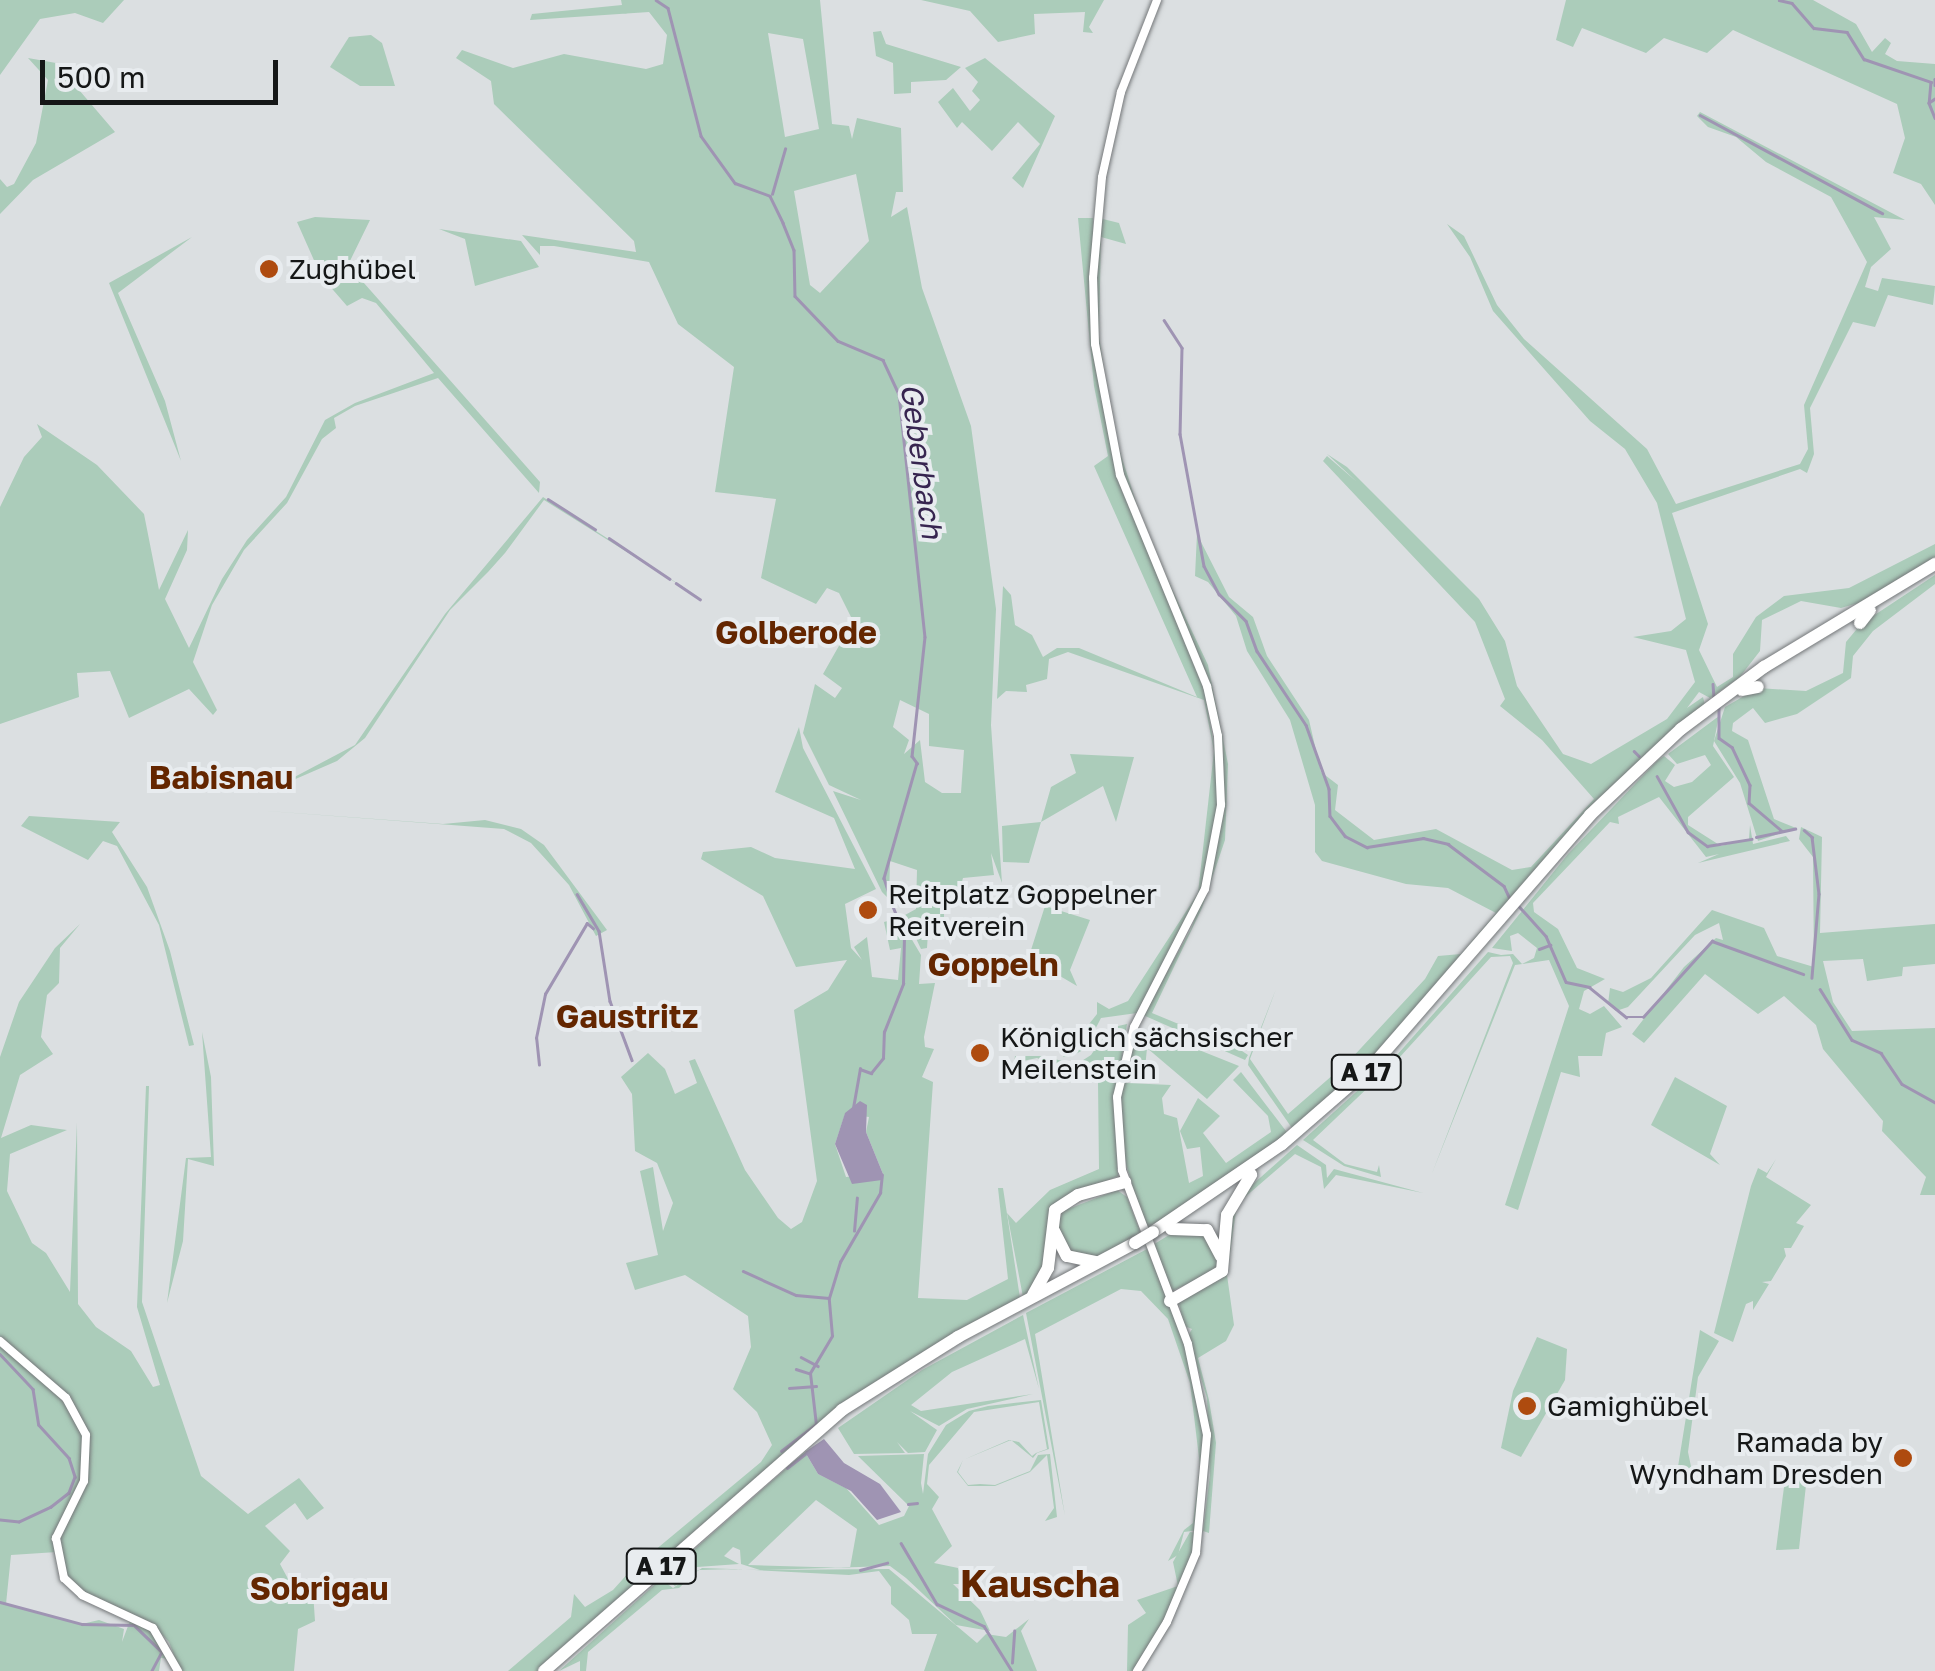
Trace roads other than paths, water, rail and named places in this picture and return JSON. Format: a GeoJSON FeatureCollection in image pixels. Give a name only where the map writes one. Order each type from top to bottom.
{"type":"FeatureCollection","features":[{"type":"Feature","properties":{"kind":"highway","name":"A 17"},"geometry":{"type":"LineString","coordinates":[[1030,1301],[1155,1235],[1245,1172],[1338,1097],[1424,1013],[1616,796],[1715,706],[1935,567]]}},
{"type":"Feature","properties":{"kind":"highway"},"geometry":{"type":"LineString","coordinates":[[1851,608],[1869,607]]}},
{"type":"Feature","properties":{"kind":"highway"},"geometry":{"type":"LineString","coordinates":[[1860,623],[1869,607]]}},
{"type":"Feature","properties":{"kind":"highway"},"geometry":{"type":"LineString","coordinates":[[1738,689],[1744,674]]}},
{"type":"Feature","properties":{"kind":"highway"},"geometry":{"type":"LineString","coordinates":[[1738,689],[1758,686]]}},
{"type":"Feature","properties":{"kind":"highway","name":"A 17"},"geometry":{"type":"LineString","coordinates":[[1155,1235],[1171,1229],[1252,1175],[1384,1062],[1518,904]]}},
{"type":"Feature","properties":{"kind":"highway"},"geometry":{"type":"LineString","coordinates":[[1173,1298],[1222,1271],[1227,1216],[1252,1175]]}},
{"type":"Feature","properties":{"kind":"highway"},"geometry":{"type":"LineString","coordinates":[[1104,1260],[1067,1256],[1054,1226],[1066,1205],[1121,1184]]}},
{"type":"Feature","properties":{"kind":"highway"},"geometry":{"type":"LineString","coordinates":[[1030,1301],[1048,1268],[1055,1210],[1121,1184]]}},
{"type":"Feature","properties":{"kind":"highway"},"geometry":{"type":"LineString","coordinates":[[1171,1229],[1207,1230],[1220,1250],[1214,1275],[1173,1298]]}},
{"type":"Feature","properties":{"kind":"highway","name":"A 17"},"geometry":{"type":"LineString","coordinates":[[544,1671],[779,1463],[899,1376],[1104,1260],[1136,1246]]}},
{"type":"Feature","properties":{"kind":"highway","name":"A 17"},"geometry":{"type":"LineString","coordinates":[[553,1671],[779,1463]]}},
{"type":"Feature","properties":{"kind":"main road"},"geometry":{"type":"LineString","coordinates":[[1137,1671],[1184,1586],[1205,1510],[1203,1402],[1173,1298],[1121,1184],[1117,1097],[1131,1038],[1205,889],[1218,837],[1222,772],[1207,686],[1145,543],[1111,439],[1094,329],[1097,210],[1121,92],[1157,0]]}},
{"type":"Feature","properties":{"kind":"main road"},"geometry":{"type":"LineString","coordinates":[[1131,1038],[1147,1028]]}},
{"type":"Feature","properties":{"kind":"main road"},"geometry":{"type":"LineString","coordinates":[[0,1342],[73,1406],[86,1436],[84,1481],[56,1538],[64,1578],[82,1595],[153,1628],[178,1671]]}},
{"type":"Feature","properties":{"kind":"waterway","name":"Geberbach"},"geometry":{"type":"LineString","coordinates":[[656,0],[668,8],[701,136],[735,183],[770,196],[783,223],[794,250],[795,296],[838,341],[883,360],[899,394],[925,637],[912,756],[917,763],[884,878],[891,900]]}},
{"type":"Feature","properties":{"kind":"waterway"},"geometry":{"type":"LineString","coordinates":[[1779,0],[1792,3],[1814,28],[1847,32],[1864,59],[1931,82],[1929,103]]}},
{"type":"Feature","properties":{"kind":"waterway"},"geometry":{"type":"LineString","coordinates":[[1935,79],[1935,85]]}},
{"type":"Feature","properties":{"kind":"waterway"},"geometry":{"type":"LineString","coordinates":[[1935,99],[1929,103],[1935,118]]}},
{"type":"Feature","properties":{"kind":"waterway"},"geometry":{"type":"LineString","coordinates":[[1700,115],[1882,213]]}},
{"type":"Feature","properties":{"kind":"waterway"},"geometry":{"type":"LineString","coordinates":[[772,194],[785,149]]}},
{"type":"Feature","properties":{"kind":"waterway"},"geometry":{"type":"LineString","coordinates":[[1164,320],[1182,348],[1180,434],[1204,566],[1219,594],[1246,621],[1257,651],[1306,725],[1329,789],[1330,816],[1345,836],[1367,847],[1423,838],[1448,844],[1504,886],[1510,899]]}},
{"type":"Feature","properties":{"kind":"waterway"},"geometry":{"type":"LineString","coordinates":[[548,499],[595,529]]}},
{"type":"Feature","properties":{"kind":"waterway"},"geometry":{"type":"LineString","coordinates":[[609,538],[670,579]]}},
{"type":"Feature","properties":{"kind":"waterway"},"geometry":{"type":"LineString","coordinates":[[676,583],[700,599]]}},
{"type":"Feature","properties":{"kind":"waterway"},"geometry":{"type":"LineString","coordinates":[[1713,684],[1714,700]]}},
{"type":"Feature","properties":{"kind":"waterway"},"geometry":{"type":"LineString","coordinates":[[1719,705],[1719,738],[1732,747],[1750,785],[1749,803],[1782,831]]}},
{"type":"Feature","properties":{"kind":"waterway"},"geometry":{"type":"LineString","coordinates":[[1634,751],[1639,756]]}},
{"type":"Feature","properties":{"kind":"waterway"},"geometry":{"type":"LineString","coordinates":[[1657,776],[1688,832],[1707,846],[1751,839]]}},
{"type":"Feature","properties":{"kind":"waterway"},"geometry":{"type":"LineString","coordinates":[[1756,837],[1795,829]]}},
{"type":"Feature","properties":{"kind":"waterway"},"geometry":{"type":"LineString","coordinates":[[1804,830],[1812,837],[1819,894],[1812,978]]}},
{"type":"Feature","properties":{"kind":"waterway"},"geometry":{"type":"LineString","coordinates":[[577,894],[599,931],[610,1001],[632,1060]]}},
{"type":"Feature","properties":{"kind":"waterway"},"geometry":{"type":"LineString","coordinates":[[1517,904],[1546,936],[1566,982],[1589,987],[1626,1017],[1643,1017],[1712,941],[1803,974]]}},
{"type":"Feature","properties":{"kind":"waterway","name":"Geberbach"},"geometry":{"type":"LineString","coordinates":[[853,1108],[860,1069],[871,1073],[883,1058],[884,1032],[903,984],[904,935],[892,906]]}},
{"type":"Feature","properties":{"kind":"waterway"},"geometry":{"type":"LineString","coordinates":[[539,1065],[536,1038],[545,994],[587,923],[593,928]]}},
{"type":"Feature","properties":{"kind":"waterway"},"geometry":{"type":"LineString","coordinates":[[1539,949],[1550,945]]}},
{"type":"Feature","properties":{"kind":"waterway"},"geometry":{"type":"LineString","coordinates":[[1820,989],[1852,1040],[1881,1053],[1902,1084],[1935,1102]]}},
{"type":"Feature","properties":{"kind":"waterway","name":"Geberbach"},"geometry":{"type":"LineString","coordinates":[[816,1425],[810,1373],[832,1336],[829,1298],[840,1262],[880,1193],[882,1175]]}},
{"type":"Feature","properties":{"kind":"waterway"},"geometry":{"type":"LineString","coordinates":[[854,1231],[857,1198]]}},
{"type":"Feature","properties":{"kind":"waterway","name":"Geberbach"},"geometry":{"type":"LineString","coordinates":[[743,1271],[796,1295],[829,1298]]}},
{"type":"Feature","properties":{"kind":"waterway"},"geometry":{"type":"LineString","coordinates":[[0,1354],[33,1389],[39,1425],[69,1458],[75,1477],[69,1493],[51,1507],[19,1522],[0,1520]]}},
{"type":"Feature","properties":{"kind":"waterway"},"geometry":{"type":"LineString","coordinates":[[801,1357],[818,1366]]}},
{"type":"Feature","properties":{"kind":"waterway"},"geometry":{"type":"LineString","coordinates":[[796,1369],[808,1373]]}},
{"type":"Feature","properties":{"kind":"waterway"},"geometry":{"type":"LineString","coordinates":[[789,1388],[816,1386]]}},
{"type":"Feature","properties":{"kind":"waterway"},"geometry":{"type":"LineString","coordinates":[[781,1451],[815,1425]]}},
{"type":"Feature","properties":{"kind":"waterway"},"geometry":{"type":"LineString","coordinates":[[787,1468],[805,1454]]}},
{"type":"Feature","properties":{"kind":"waterway"},"geometry":{"type":"LineString","coordinates":[[908,1504],[917,1503]]}},
{"type":"Feature","properties":{"kind":"waterway"},"geometry":{"type":"LineString","coordinates":[[901,1543],[937,1604],[984,1626],[1012,1671]]}},
{"type":"Feature","properties":{"kind":"waterway"},"geometry":{"type":"LineString","coordinates":[[860,1570],[887,1563]]}},
{"type":"Feature","properties":{"kind":"waterway"},"geometry":{"type":"LineString","coordinates":[[0,1602],[82,1624],[134,1625],[162,1652],[152,1671]]}},
{"type":"Feature","properties":{"kind":"waterway"},"geometry":{"type":"LineString","coordinates":[[1012,1663],[1014,1631]]}},
{"type":"Feature","properties":{"kind":"place","name":"Zughübel"},"geometry":{"type":"Point","coordinates":[269,269]}},
{"type":"Feature","properties":{"kind":"place","name":"Reitplatz Goppelner Reitverein"},"geometry":{"type":"Point","coordinates":[868,910]}},
{"type":"Feature","properties":{"kind":"place","name":"Königlich sächsischer Meilenstein"},"geometry":{"type":"Point","coordinates":[980,1053]}},
{"type":"Feature","properties":{"kind":"place","name":"Gamighübel"},"geometry":{"type":"Point","coordinates":[1527,1406]}},
{"type":"Feature","properties":{"kind":"place","name":"Ramada by Wyndham Dresden"},"geometry":{"type":"Point","coordinates":[1903,1458]}},
{"type":"Feature","properties":{"kind":"district","name":"Golberode"},"geometry":{"type":"Point","coordinates":[796,632]}},
{"type":"Feature","properties":{"kind":"district","name":"Babisnau"},"geometry":{"type":"Point","coordinates":[221,777]}},
{"type":"Feature","properties":{"kind":"district","name":"Goppeln"},"geometry":{"type":"Point","coordinates":[993,964]}},
{"type":"Feature","properties":{"kind":"district","name":"Gaustritz"},"geometry":{"type":"Point","coordinates":[627,1016]}},
{"type":"Feature","properties":{"kind":"district","name":"Kauscha"},"geometry":{"type":"Point","coordinates":[1040,1583]}},
{"type":"Feature","properties":{"kind":"district","name":"Sobrigau"},"geometry":{"type":"Point","coordinates":[319,1588]}}]}
